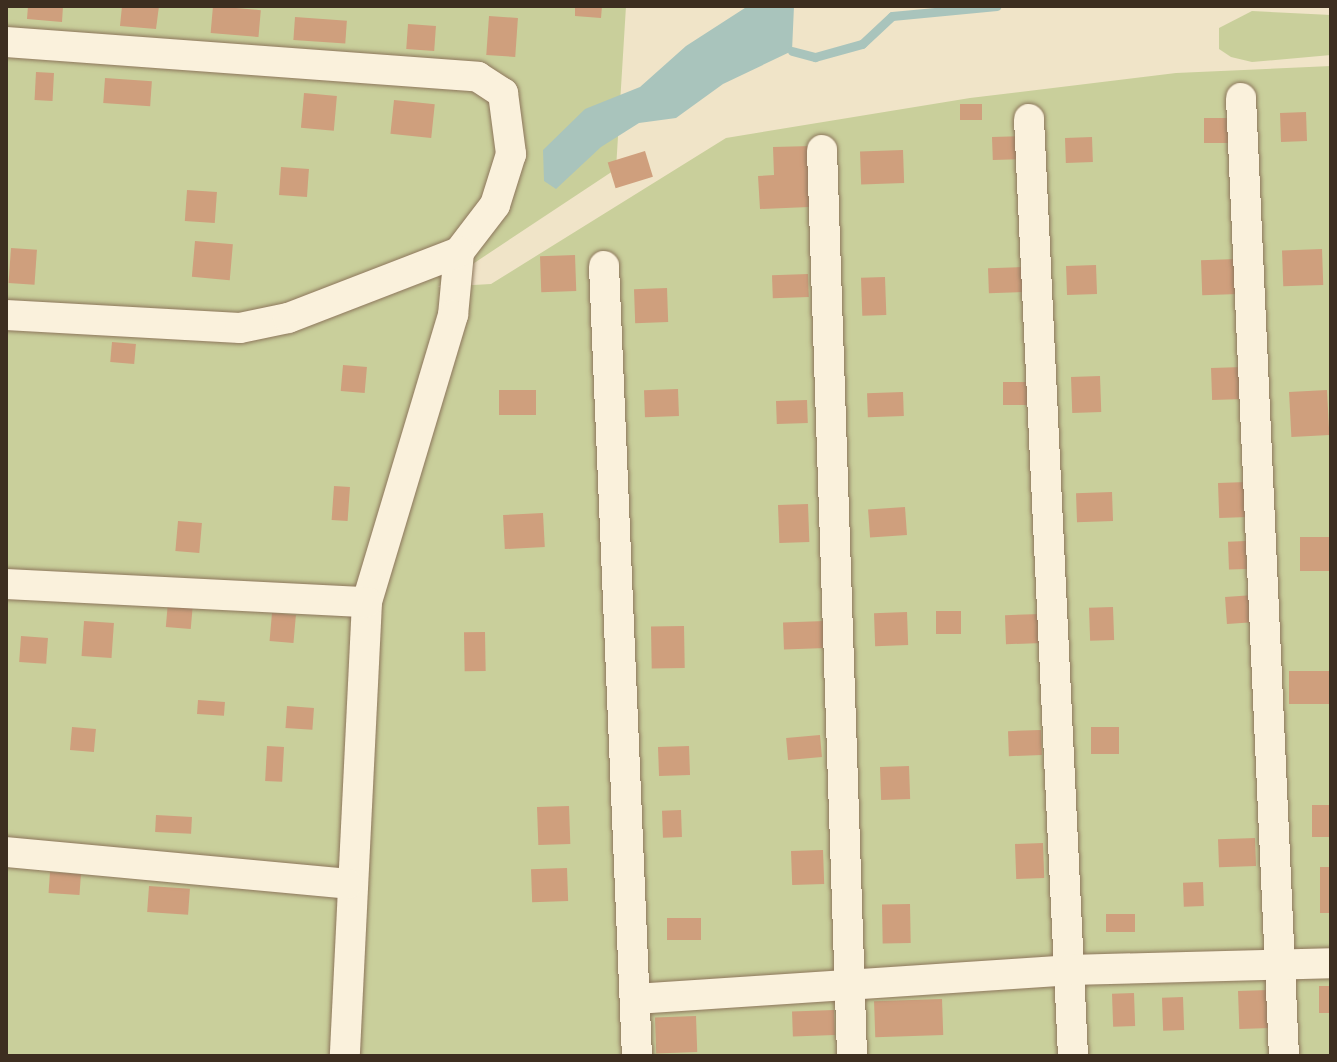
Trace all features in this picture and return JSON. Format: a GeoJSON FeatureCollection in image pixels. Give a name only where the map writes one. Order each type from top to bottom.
{"type":"FeatureCollection","features":[{"type":"Feature","properties":{"kind":"street"},"geometry":{"type":"LineString","coordinates":[[6,42],[478,77],[492,83],[503,93],[511,117],[511,154],[495,205],[459,252],[288,318],[240,328],[6,315]]}},
{"type":"Feature","properties":{"kind":"street"},"geometry":{"type":"LineString","coordinates":[[1241,98],[1284,1056]]}},
{"type":"Feature","properties":{"kind":"street"},"geometry":{"type":"LineString","coordinates":[[1029,119],[1073,1056]]}},
{"type":"Feature","properties":{"kind":"street"},"geometry":{"type":"LineString","coordinates":[[822,150],[852,1056]]}},
{"type":"Feature","properties":{"kind":"street"},"geometry":{"type":"LineString","coordinates":[[345,1056],[348,884],[367,602],[453,315],[459,252]]}},
{"type":"Feature","properties":{"kind":"street"},"geometry":{"type":"LineString","coordinates":[[604,266],[637,1056]]}},
{"type":"Feature","properties":{"kind":"street"},"geometry":{"type":"LineString","coordinates":[[6,584],[367,602]]}},
{"type":"Feature","properties":{"kind":"street"},"geometry":{"type":"LineString","coordinates":[[6,852],[348,884]]}},
{"type":"Feature","properties":{"kind":"street"},"geometry":{"type":"LineString","coordinates":[[635,999],[849,989],[1069,970],[1279,968],[1331,963]]}},
{"type":"Feature","properties":{"kind":"green space"},"geometry":{"type":"Polygon","coordinates":[[[6,6],[626,6],[616,169],[438,287],[491,284],[726,138],[970,98],[1176,73],[1331,66],[1331,1056],[6,1056],[6,6]]]}},
{"type":"Feature","properties":{"kind":"green space"},"geometry":{"type":"Polygon","coordinates":[[[1252,11],[1331,15],[1331,55],[1252,62],[1231,57],[1219,49],[1219,28],[1252,11]]]}},
{"type":"Feature","properties":{"kind":"water"},"geometry":{"type":"Polygon","coordinates":[[[748,6],[794,6],[792,51],[723,84],[676,118],[639,123],[601,147],[556,189],[544,181],[543,150],[585,109],[640,87],[686,46],[748,6]]]}},
{"type":"Feature","properties":{"kind":"building"},"geometry":{"type":"Polygon","coordinates":[[[28,6],[63,6],[62,22],[27,19],[28,6]]]}},
{"type":"Feature","properties":{"kind":"building"},"geometry":{"type":"Polygon","coordinates":[[[122,6],[159,6],[156,29],[120,26],[122,6]]]}},
{"type":"Feature","properties":{"kind":"building"},"geometry":{"type":"Polygon","coordinates":[[[213,6],[261,10],[258,37],[211,33],[213,6]]]}},
{"type":"Feature","properties":{"kind":"building"},"geometry":{"type":"Polygon","coordinates":[[[575,6],[602,6],[601,18],[575,16],[575,6]]]}},
{"type":"Feature","properties":{"kind":"building"},"geometry":{"type":"Polygon","coordinates":[[[489,16],[518,18],[515,57],[486,55],[489,16]]]}},
{"type":"Feature","properties":{"kind":"building"},"geometry":{"type":"Polygon","coordinates":[[[295,17],[347,21],[345,44],[293,40],[295,17]]]}},
{"type":"Feature","properties":{"kind":"building"},"geometry":{"type":"Polygon","coordinates":[[[408,24],[436,26],[434,51],[406,49],[408,24]]]}},
{"type":"Feature","properties":{"kind":"building"},"geometry":{"type":"Polygon","coordinates":[[[36,72],[54,73],[53,101],[35,100],[36,72]]]}},
{"type":"Feature","properties":{"kind":"building"},"geometry":{"type":"Polygon","coordinates":[[[105,78],[152,81],[150,106],[103,103],[105,78]]]}},
{"type":"Feature","properties":{"kind":"building"},"geometry":{"type":"Polygon","coordinates":[[[304,93],[337,96],[334,131],[301,128],[304,93]]]}},
{"type":"Feature","properties":{"kind":"building"},"geometry":{"type":"Polygon","coordinates":[[[394,100],[435,104],[431,138],[390,134],[394,100]]]}},
{"type":"Feature","properties":{"kind":"building"},"geometry":{"type":"Polygon","coordinates":[[[960,104],[982,104],[982,120],[960,120],[960,104]]]}},
{"type":"Feature","properties":{"kind":"building"},"geometry":{"type":"Polygon","coordinates":[[[1306,112],[1307,141],[1281,142],[1280,113],[1306,112]]]}},
{"type":"Feature","properties":{"kind":"building"},"geometry":{"type":"Polygon","coordinates":[[[1204,118],[1235,118],[1235,143],[1204,143],[1204,118]]]}},
{"type":"Feature","properties":{"kind":"building"},"geometry":{"type":"Polygon","coordinates":[[[1022,136],[1023,159],[993,160],[992,137],[1022,136]]]}},
{"type":"Feature","properties":{"kind":"building"},"geometry":{"type":"Polygon","coordinates":[[[1092,137],[1093,162],[1066,163],[1065,138],[1092,137]]]}},
{"type":"Feature","properties":{"kind":"building"},"geometry":{"type":"Polygon","coordinates":[[[812,146],[809,207],[760,209],[758,176],[774,175],[773,147],[812,146]]]}},
{"type":"Feature","properties":{"kind":"building"},"geometry":{"type":"Polygon","coordinates":[[[903,150],[904,183],[861,184],[860,152],[903,150]]]}},
{"type":"Feature","properties":{"kind":"building"},"geometry":{"type":"Polygon","coordinates":[[[645,151],[653,177],[616,188],[608,162],[645,151]]]}},
{"type":"Feature","properties":{"kind":"building"},"geometry":{"type":"Polygon","coordinates":[[[281,167],[309,169],[307,197],[279,195],[281,167]]]}},
{"type":"Feature","properties":{"kind":"building"},"geometry":{"type":"Polygon","coordinates":[[[187,190],[217,192],[215,223],[185,221],[187,190]]]}},
{"type":"Feature","properties":{"kind":"building"},"geometry":{"type":"Polygon","coordinates":[[[195,241],[233,244],[230,280],[192,277],[195,241]]]}},
{"type":"Feature","properties":{"kind":"building"},"geometry":{"type":"Polygon","coordinates":[[[11,248],[37,250],[34,285],[9,283],[11,248]]]}},
{"type":"Feature","properties":{"kind":"building"},"geometry":{"type":"Polygon","coordinates":[[[1322,249],[1323,285],[1283,286],[1282,250],[1322,249]]]}},
{"type":"Feature","properties":{"kind":"building"},"geometry":{"type":"Polygon","coordinates":[[[575,255],[576,291],[541,292],[540,256],[575,255]]]}},
{"type":"Feature","properties":{"kind":"building"},"geometry":{"type":"Polygon","coordinates":[[[1237,259],[1238,294],[1202,295],[1201,260],[1237,259]]]}},
{"type":"Feature","properties":{"kind":"building"},"geometry":{"type":"Polygon","coordinates":[[[1096,265],[1097,294],[1067,295],[1066,266],[1096,265]]]}},
{"type":"Feature","properties":{"kind":"building"},"geometry":{"type":"Polygon","coordinates":[[[1023,267],[1024,292],[989,293],[988,268],[1023,267]]]}},
{"type":"Feature","properties":{"kind":"building"},"geometry":{"type":"Polygon","coordinates":[[[808,274],[809,297],[773,298],[772,275],[808,274]]]}},
{"type":"Feature","properties":{"kind":"building"},"geometry":{"type":"Polygon","coordinates":[[[885,277],[886,315],[862,316],[861,278],[885,277]]]}},
{"type":"Feature","properties":{"kind":"building"},"geometry":{"type":"Polygon","coordinates":[[[667,288],[668,322],[635,323],[634,289],[667,288]]]}},
{"type":"Feature","properties":{"kind":"building"},"geometry":{"type":"Polygon","coordinates":[[[112,342],[136,344],[134,364],[110,362],[112,342]]]}},
{"type":"Feature","properties":{"kind":"building"},"geometry":{"type":"Polygon","coordinates":[[[343,365],[367,367],[365,393],[341,391],[343,365]]]}},
{"type":"Feature","properties":{"kind":"building"},"geometry":{"type":"Polygon","coordinates":[[[1243,367],[1244,399],[1212,400],[1211,368],[1243,367]]]}},
{"type":"Feature","properties":{"kind":"building"},"geometry":{"type":"Polygon","coordinates":[[[1100,376],[1101,412],[1072,413],[1071,377],[1100,376]]]}},
{"type":"Feature","properties":{"kind":"building"},"geometry":{"type":"Polygon","coordinates":[[[1003,382],[1027,382],[1027,405],[1003,405],[1003,382]]]}},
{"type":"Feature","properties":{"kind":"building"},"geometry":{"type":"Polygon","coordinates":[[[678,389],[679,416],[645,417],[644,390],[678,389]]]}},
{"type":"Feature","properties":{"kind":"building"},"geometry":{"type":"Polygon","coordinates":[[[499,390],[536,390],[536,415],[499,415],[499,390]]]}},
{"type":"Feature","properties":{"kind":"building"},"geometry":{"type":"Polygon","coordinates":[[[1327,390],[1329,435],[1291,437],[1289,392],[1327,390]]]}},
{"type":"Feature","properties":{"kind":"building"},"geometry":{"type":"Polygon","coordinates":[[[903,392],[904,416],[868,417],[867,393],[903,392]]]}},
{"type":"Feature","properties":{"kind":"building"},"geometry":{"type":"Polygon","coordinates":[[[807,400],[808,423],[777,424],[776,401],[807,400]]]}},
{"type":"Feature","properties":{"kind":"building"},"geometry":{"type":"Polygon","coordinates":[[[1247,482],[1248,517],[1219,518],[1218,483],[1247,482]]]}},
{"type":"Feature","properties":{"kind":"building"},"geometry":{"type":"Polygon","coordinates":[[[334,486],[350,487],[348,521],[332,520],[334,486]]]}},
{"type":"Feature","properties":{"kind":"building"},"geometry":{"type":"Polygon","coordinates":[[[1112,492],[1113,521],[1077,522],[1076,493],[1112,492]]]}},
{"type":"Feature","properties":{"kind":"building"},"geometry":{"type":"Polygon","coordinates":[[[808,504],[809,542],[779,543],[778,505],[808,504]]]}},
{"type":"Feature","properties":{"kind":"building"},"geometry":{"type":"Polygon","coordinates":[[[905,507],[907,535],[870,538],[868,510],[905,507]]]}},
{"type":"Feature","properties":{"kind":"building"},"geometry":{"type":"Polygon","coordinates":[[[543,513],[545,547],[505,549],[503,515],[543,513]]]}},
{"type":"Feature","properties":{"kind":"building"},"geometry":{"type":"Polygon","coordinates":[[[178,521],[202,523],[199,553],[175,551],[178,521]]]}},
{"type":"Feature","properties":{"kind":"building"},"geometry":{"type":"Polygon","coordinates":[[[1300,537],[1331,537],[1331,571],[1300,571],[1300,537]]]}},
{"type":"Feature","properties":{"kind":"building"},"geometry":{"type":"Polygon","coordinates":[[[1246,541],[1247,569],[1229,570],[1228,542],[1246,541]]]}},
{"type":"Feature","properties":{"kind":"building"},"geometry":{"type":"Polygon","coordinates":[[[1254,595],[1256,622],[1227,624],[1225,597],[1254,595]]]}},
{"type":"Feature","properties":{"kind":"building"},"geometry":{"type":"Polygon","coordinates":[[[168,602],[193,604],[191,629],[166,627],[168,602]]]}},
{"type":"Feature","properties":{"kind":"building"},"geometry":{"type":"Polygon","coordinates":[[[1113,607],[1114,640],[1090,641],[1089,608],[1113,607]]]}},
{"type":"Feature","properties":{"kind":"building"},"geometry":{"type":"Polygon","coordinates":[[[936,611],[961,611],[961,634],[936,634],[936,611]]]}},
{"type":"Feature","properties":{"kind":"building"},"geometry":{"type":"Polygon","coordinates":[[[907,612],[908,645],[875,646],[874,613],[907,612]]]}},
{"type":"Feature","properties":{"kind":"building"},"geometry":{"type":"Polygon","coordinates":[[[272,613],[296,615],[293,643],[270,641],[272,613]]]}},
{"type":"Feature","properties":{"kind":"building"},"geometry":{"type":"Polygon","coordinates":[[[1041,614],[1042,643],[1006,644],[1005,615],[1041,614]]]}},
{"type":"Feature","properties":{"kind":"building"},"geometry":{"type":"Polygon","coordinates":[[[84,621],[114,623],[111,658],[82,656],[84,621]]]}},
{"type":"Feature","properties":{"kind":"building"},"geometry":{"type":"Polygon","coordinates":[[[825,621],[826,648],[784,649],[783,622],[825,621]]]}},
{"type":"Feature","properties":{"kind":"building"},"geometry":{"type":"Polygon","coordinates":[[[684,626],[685,668],[652,669],[651,627],[684,626]]]}},
{"type":"Feature","properties":{"kind":"building"},"geometry":{"type":"Polygon","coordinates":[[[464,632],[485,632],[486,671],[465,671],[464,632]]]}},
{"type":"Feature","properties":{"kind":"building"},"geometry":{"type":"Polygon","coordinates":[[[21,636],[48,638],[46,664],[19,662],[21,636]]]}},
{"type":"Feature","properties":{"kind":"building"},"geometry":{"type":"Polygon","coordinates":[[[1289,671],[1331,671],[1331,704],[1289,704],[1289,671]]]}},
{"type":"Feature","properties":{"kind":"building"},"geometry":{"type":"Polygon","coordinates":[[[198,700],[225,702],[224,716],[197,714],[198,700]]]}},
{"type":"Feature","properties":{"kind":"building"},"geometry":{"type":"Polygon","coordinates":[[[287,706],[314,708],[312,730],[285,728],[287,706]]]}},
{"type":"Feature","properties":{"kind":"building"},"geometry":{"type":"Polygon","coordinates":[[[72,727],[96,729],[94,752],[70,750],[72,727]]]}},
{"type":"Feature","properties":{"kind":"building"},"geometry":{"type":"Polygon","coordinates":[[[1091,727],[1119,727],[1119,754],[1091,754],[1091,727]]]}},
{"type":"Feature","properties":{"kind":"building"},"geometry":{"type":"Polygon","coordinates":[[[1041,730],[1042,755],[1009,756],[1008,731],[1041,730]]]}},
{"type":"Feature","properties":{"kind":"building"},"geometry":{"type":"Polygon","coordinates":[[[820,735],[822,757],[788,760],[786,738],[820,735]]]}},
{"type":"Feature","properties":{"kind":"building"},"geometry":{"type":"Polygon","coordinates":[[[267,746],[284,747],[282,782],[265,781],[267,746]]]}},
{"type":"Feature","properties":{"kind":"building"},"geometry":{"type":"Polygon","coordinates":[[[689,746],[690,775],[659,776],[658,747],[689,746]]]}},
{"type":"Feature","properties":{"kind":"building"},"geometry":{"type":"Polygon","coordinates":[[[909,766],[910,799],[881,800],[880,767],[909,766]]]}},
{"type":"Feature","properties":{"kind":"building"},"geometry":{"type":"Polygon","coordinates":[[[1312,805],[1331,805],[1331,837],[1312,837],[1312,805]]]}},
{"type":"Feature","properties":{"kind":"building"},"geometry":{"type":"Polygon","coordinates":[[[569,806],[570,844],[538,845],[537,807],[569,806]]]}},
{"type":"Feature","properties":{"kind":"building"},"geometry":{"type":"Polygon","coordinates":[[[681,810],[682,837],[663,838],[662,811],[681,810]]]}},
{"type":"Feature","properties":{"kind":"building"},"geometry":{"type":"Polygon","coordinates":[[[156,815],[192,817],[191,834],[155,832],[156,815]]]}},
{"type":"Feature","properties":{"kind":"building"},"geometry":{"type":"Polygon","coordinates":[[[1255,838],[1256,866],[1219,867],[1218,839],[1255,838]]]}},
{"type":"Feature","properties":{"kind":"building"},"geometry":{"type":"Polygon","coordinates":[[[1043,843],[1044,878],[1016,879],[1015,844],[1043,843]]]}},
{"type":"Feature","properties":{"kind":"building"},"geometry":{"type":"Polygon","coordinates":[[[823,850],[824,884],[792,885],[791,851],[823,850]]]}},
{"type":"Feature","properties":{"kind":"building"},"geometry":{"type":"Polygon","coordinates":[[[1320,867],[1331,867],[1331,913],[1320,913],[1320,867]]]}},
{"type":"Feature","properties":{"kind":"building"},"geometry":{"type":"Polygon","coordinates":[[[567,868],[568,901],[532,902],[531,869],[567,868]]]}},
{"type":"Feature","properties":{"kind":"building"},"geometry":{"type":"Polygon","coordinates":[[[50,872],[81,874],[79,895],[49,893],[50,872]]]}},
{"type":"Feature","properties":{"kind":"building"},"geometry":{"type":"Polygon","coordinates":[[[1203,882],[1204,906],[1184,907],[1183,883],[1203,882]]]}},
{"type":"Feature","properties":{"kind":"building"},"geometry":{"type":"Polygon","coordinates":[[[149,886],[190,889],[188,915],[147,912],[149,886]]]}},
{"type":"Feature","properties":{"kind":"building"},"geometry":{"type":"Polygon","coordinates":[[[882,904],[910,904],[911,943],[883,943],[882,904]]]}},
{"type":"Feature","properties":{"kind":"building"},"geometry":{"type":"Polygon","coordinates":[[[1106,914],[1135,914],[1135,932],[1106,932],[1106,914]]]}},
{"type":"Feature","properties":{"kind":"building"},"geometry":{"type":"Polygon","coordinates":[[[667,918],[701,918],[701,940],[667,940],[667,918]]]}},
{"type":"Feature","properties":{"kind":"building"},"geometry":{"type":"Polygon","coordinates":[[[1319,986],[1331,986],[1331,1013],[1319,1013],[1319,986]]]}},
{"type":"Feature","properties":{"kind":"building"},"geometry":{"type":"Polygon","coordinates":[[[1269,990],[1270,1028],[1239,1029],[1238,991],[1269,990]]]}},
{"type":"Feature","properties":{"kind":"building"},"geometry":{"type":"Polygon","coordinates":[[[1134,993],[1135,1026],[1113,1027],[1112,994],[1134,993]]]}},
{"type":"Feature","properties":{"kind":"building"},"geometry":{"type":"Polygon","coordinates":[[[1183,997],[1184,1030],[1163,1031],[1162,998],[1183,997]]]}},
{"type":"Feature","properties":{"kind":"building"},"geometry":{"type":"Polygon","coordinates":[[[942,999],[943,1035],[875,1037],[874,1001],[942,999]]]}},
{"type":"Feature","properties":{"kind":"building"},"geometry":{"type":"Polygon","coordinates":[[[834,1010],[835,1035],[793,1036],[792,1011],[834,1010]]]}},
{"type":"Feature","properties":{"kind":"building"},"geometry":{"type":"Polygon","coordinates":[[[696,1016],[697,1052],[656,1053],[655,1017],[696,1016]]]}},
{"type":"Feature","properties":{"kind":"waterway"},"geometry":{"type":"LineString","coordinates":[[792,51],[815,57],[862,44],[892,16],[997,6]]}}]}
